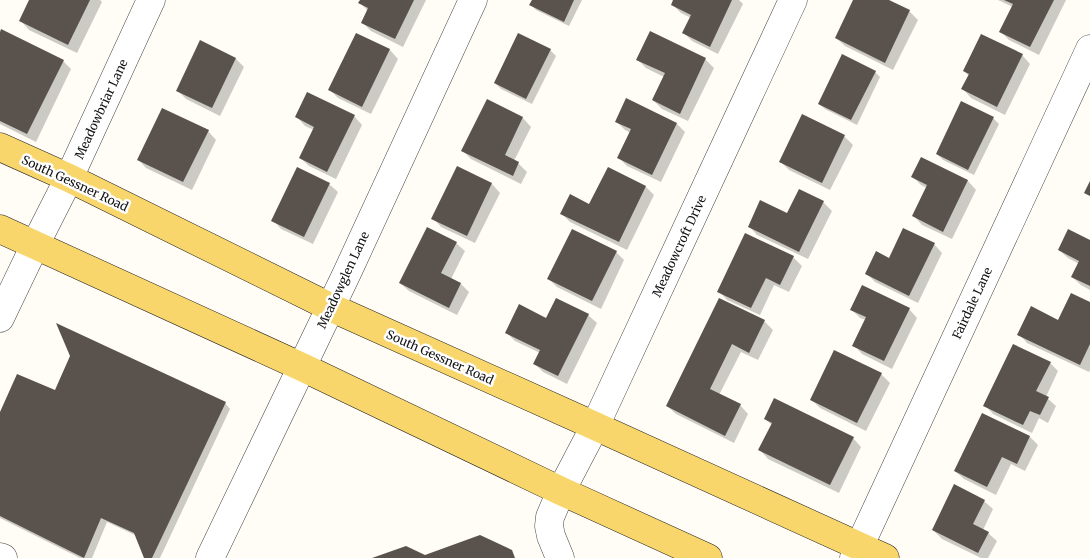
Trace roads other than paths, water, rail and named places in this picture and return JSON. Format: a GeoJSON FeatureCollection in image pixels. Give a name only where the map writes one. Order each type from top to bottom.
{"type":"FeatureCollection","features":[{"type":"Feature","properties":{"kind":"main road","name":"South Gessner Road"},"geometry":{"type":"LineString","coordinates":[[0,147],[69,178],[330,307],[595,426],[856,552],[885,558]]}},
{"type":"Feature","properties":{"kind":"main road"},"geometry":{"type":"LineString","coordinates":[[0,229],[302,367],[561,491],[708,558]]}},
{"type":"Feature","properties":{"kind":"street","name":"Meadowbriar Lane"},"geometry":{"type":"LineString","coordinates":[[0,318],[69,178],[151,0]]}},
{"type":"Feature","properties":{"kind":"street","name":"Meadowglen Lane"},"geometry":{"type":"LineString","coordinates":[[210,558],[302,367],[473,0]]}},
{"type":"Feature","properties":{"kind":"street","name":"Meadowcroft Drive"},"geometry":{"type":"LineString","coordinates":[[560,558],[551,536],[550,517],[561,491],[595,426],[793,0]]}},
{"type":"Feature","properties":{"kind":"street","name":"Fairdale Lane"},"geometry":{"type":"LineString","coordinates":[[856,552],[1090,49]]}}]}
